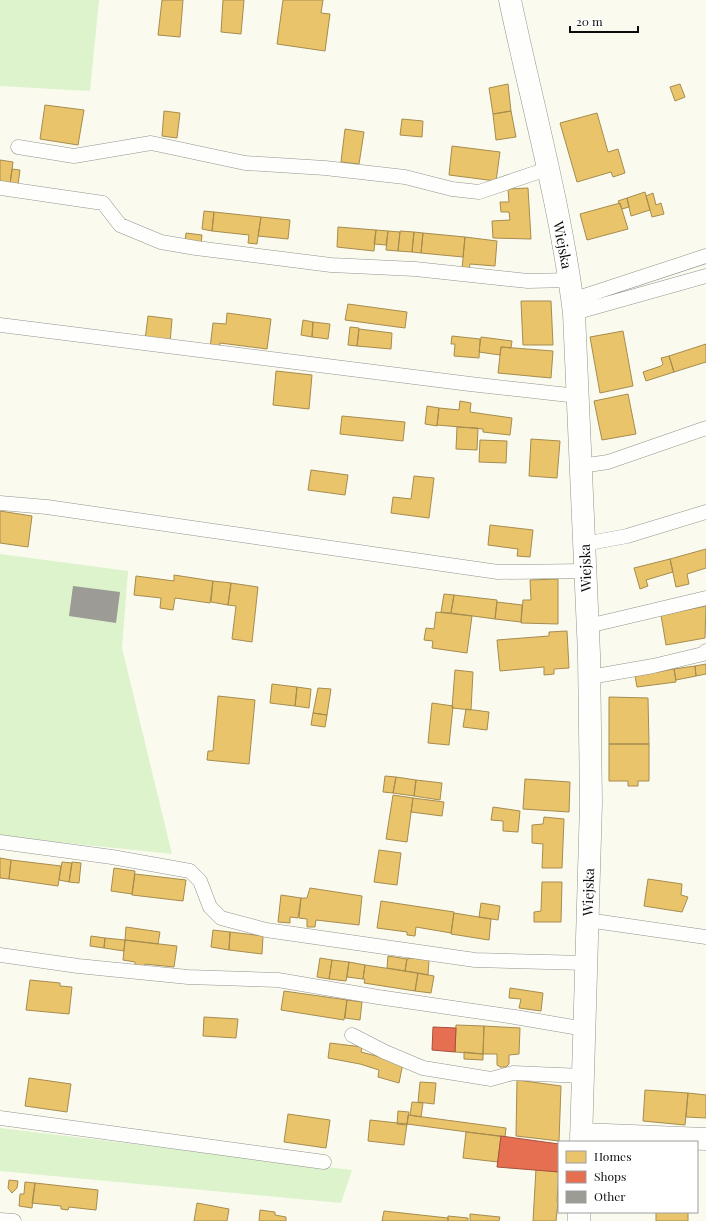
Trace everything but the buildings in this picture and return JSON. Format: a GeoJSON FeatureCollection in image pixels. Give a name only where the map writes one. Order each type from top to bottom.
{"type":"FeatureCollection","features":[{"type":"Feature","properties":{"kind":"street","name":"Wiejska"},"geometry":{"type":"LineString","coordinates":[[510,0],[547,169],[572,298],[578,396],[590,677],[591,803],[581,1138]]}},
{"type":"Feature","properties":{"kind":"street"},"geometry":{"type":"LineString","coordinates":[[581,1138],[706,1139]]}},
{"type":"Feature","properties":{"kind":"lane"},"geometry":{"type":"LineString","coordinates":[[18,147],[74,156],[151,143],[245,163],[325,168],[405,177],[452,188],[479,192],[547,169]]}},
{"type":"Feature","properties":{"kind":"lane"},"geometry":{"type":"LineString","coordinates":[[0,188],[103,203],[120,225],[161,242],[196,248],[331,265],[415,269],[528,281],[572,298],[706,276]]}},
{"type":"Feature","properties":{"kind":"lane"},"geometry":{"type":"LineString","coordinates":[[572,298],[706,256]]}},
{"type":"Feature","properties":{"kind":"lane"},"geometry":{"type":"LineString","coordinates":[[0,325],[470,384],[578,396]]}},
{"type":"Feature","properties":{"kind":"lane"},"geometry":{"type":"LineString","coordinates":[[581,466],[608,462],[706,428]]}},
{"type":"Feature","properties":{"kind":"lane"},"geometry":{"type":"LineString","coordinates":[[0,503],[47,507],[498,572],[585,571]]}},
{"type":"Feature","properties":{"kind":"lane"},"geometry":{"type":"LineString","coordinates":[[584,544],[627,536],[706,512]]}},
{"type":"Feature","properties":{"kind":"lane"},"geometry":{"type":"LineString","coordinates":[[588,626],[706,598]]}},
{"type":"Feature","properties":{"kind":"lane"},"geometry":{"type":"LineString","coordinates":[[590,677],[653,666],[703,654],[706,651]]}},
{"type":"Feature","properties":{"kind":"lane"},"geometry":{"type":"LineString","coordinates":[[0,842],[112,857],[190,871],[200,881],[210,907],[221,918],[266,930],[475,960],[586,963]]}},
{"type":"Feature","properties":{"kind":"lane"},"geometry":{"type":"LineString","coordinates":[[587,920],[706,937]]}},
{"type":"Feature","properties":{"kind":"lane"},"geometry":{"type":"LineString","coordinates":[[0,955],[78,966],[188,977],[278,980],[378,997],[515,1016],[585,1029]]}},
{"type":"Feature","properties":{"kind":"lane"},"geometry":{"type":"LineString","coordinates":[[352,1035],[385,1052],[423,1068],[491,1079],[513,1073],[583,1076]]}},
{"type":"Feature","properties":{"kind":"lane"},"geometry":{"type":"LineString","coordinates":[[0,1118],[324,1162]]}},
{"type":"Feature","properties":{"kind":"lane"},"geometry":{"type":"LineString","coordinates":[[0,1220],[14,1221]]}},
{"type":"Feature","properties":{"kind":"green space"},"geometry":{"type":"Polygon","coordinates":[[[0,0],[99,0],[90,91],[0,86],[0,0]]]}},
{"type":"Feature","properties":{"kind":"green space"},"geometry":{"type":"Polygon","coordinates":[[[0,554],[128,571],[122,648],[172,854],[0,836],[0,554]]]}},
{"type":"Feature","properties":{"kind":"green space"},"geometry":{"type":"Polygon","coordinates":[[[0,1128],[352,1170],[341,1203],[0,1171],[0,1128]]]}}]}
